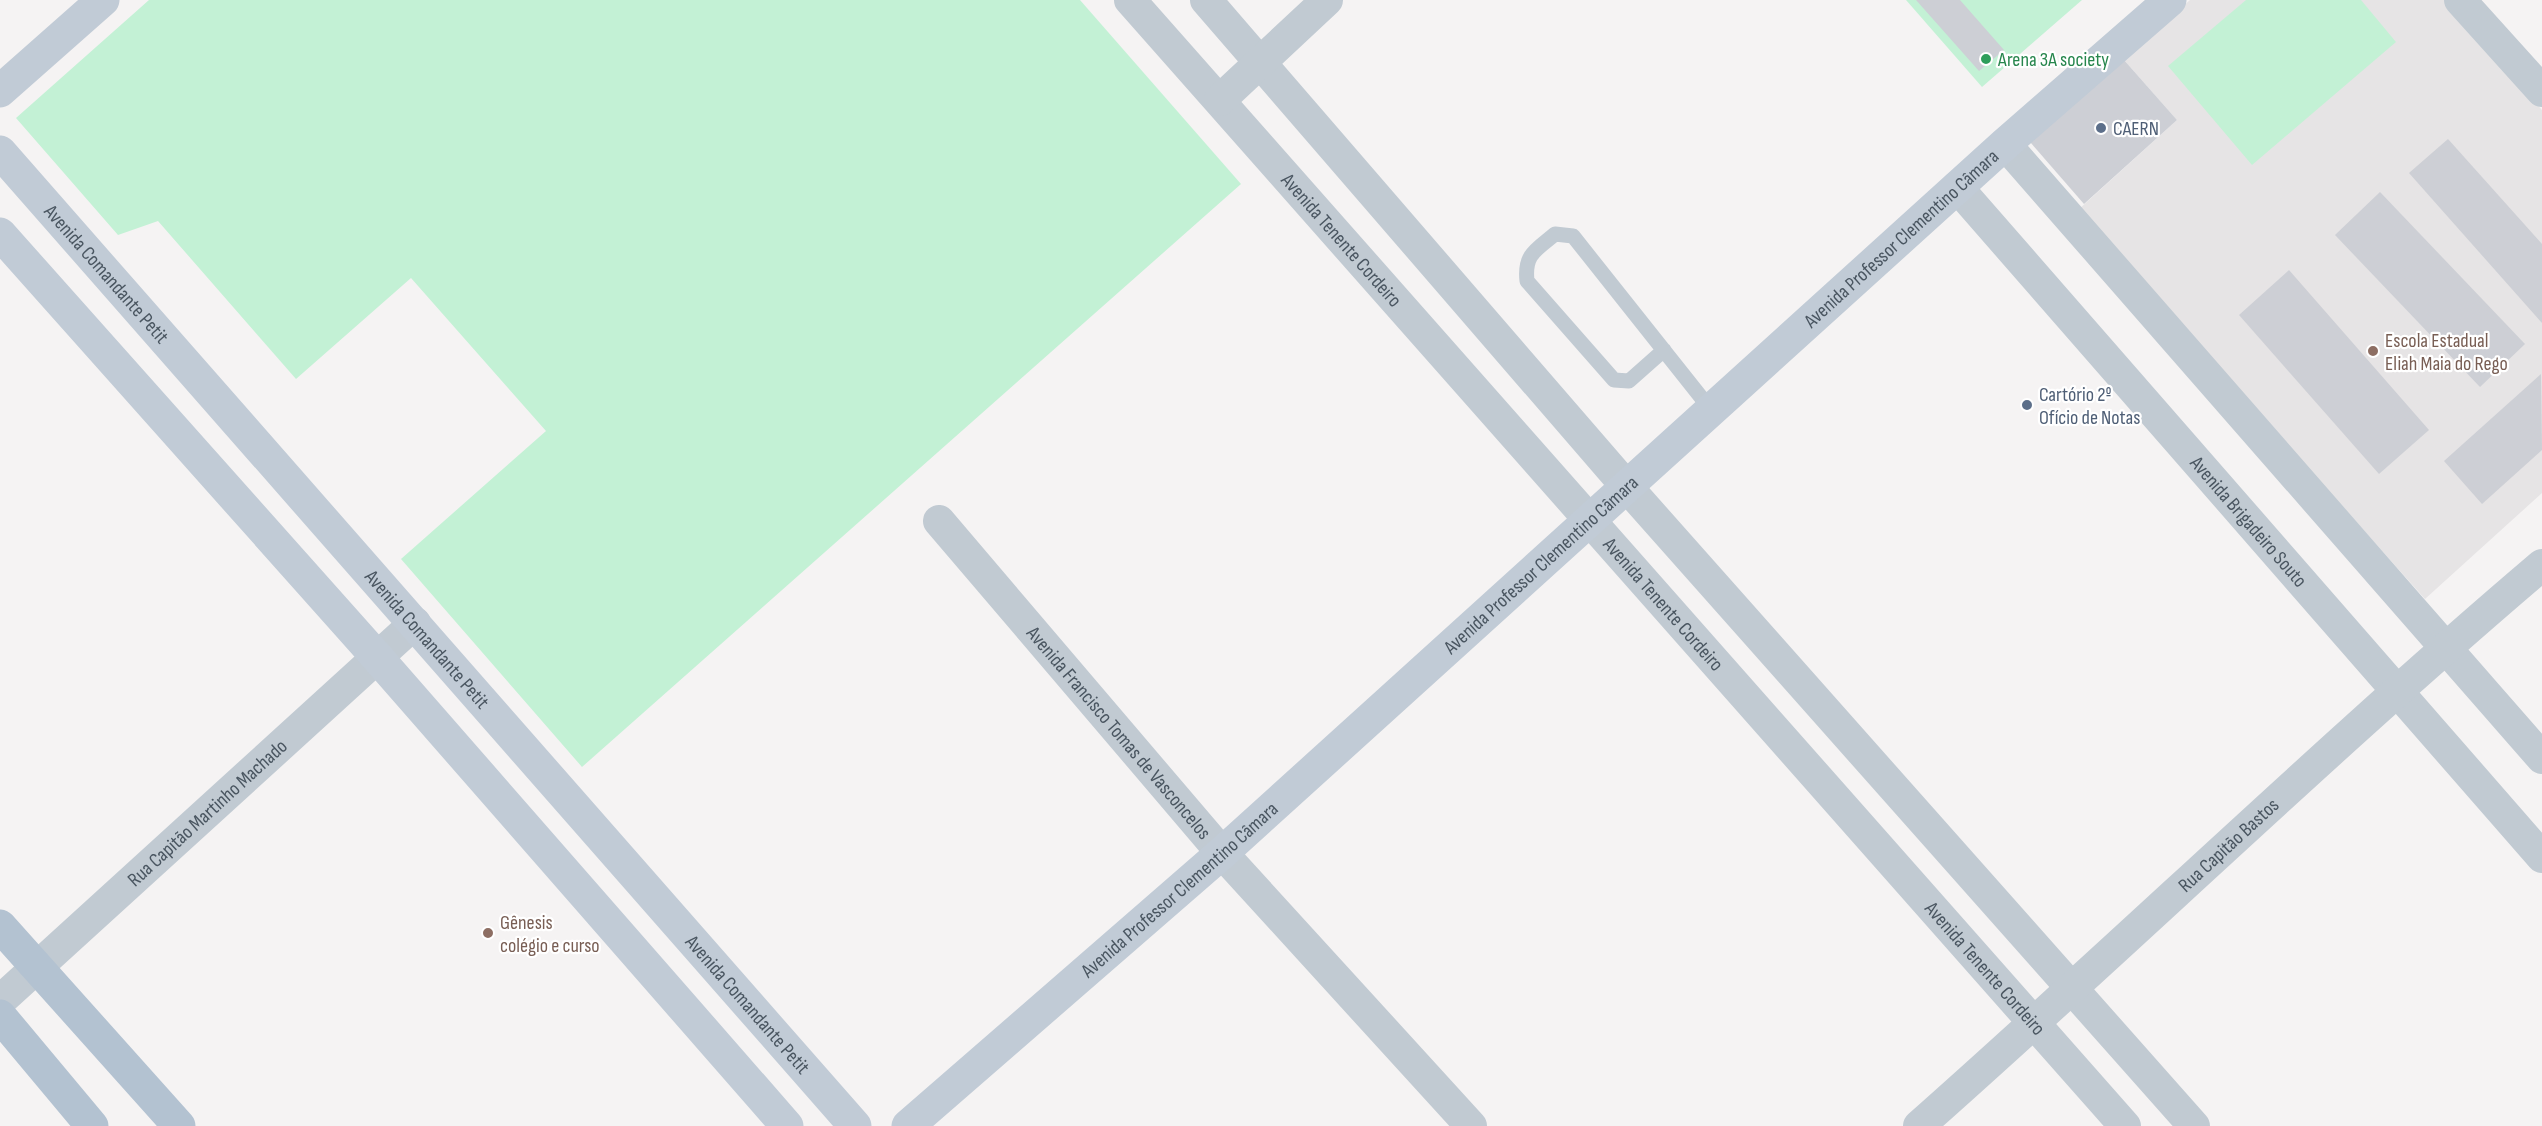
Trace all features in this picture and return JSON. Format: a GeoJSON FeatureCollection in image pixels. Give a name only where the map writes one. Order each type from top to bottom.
{"type":"FeatureCollection","features":[{"type":"Feature","properties":{"kind":"main road"},"geometry":{"type":"LineString","coordinates":[[0,926],[180,1126]]}},
{"type":"Feature","properties":{"kind":"main road"},"geometry":{"type":"LineString","coordinates":[[0,1016],[92,1126]]}},
{"type":"Feature","properties":{"kind":"street"},"geometry":{"type":"LineString","coordinates":[[0,91],[103,0]]}},
{"type":"Feature","properties":{"kind":"street","name":"Avenida Tenente Cordeiro"},"geometry":{"type":"LineString","coordinates":[[1130,0],[2125,1126]]}},
{"type":"Feature","properties":{"kind":"street"},"geometry":{"type":"LineString","coordinates":[[1206,0],[1627,487],[2194,1126]]}},
{"type":"Feature","properties":{"kind":"street"},"geometry":{"type":"LineString","coordinates":[[1220,100],[1327,0]]}},
{"type":"Feature","properties":{"kind":"street","name":"Avenida Professor Clementino Câmara"},"geometry":{"type":"LineString","coordinates":[[908,1126],[1222,853],[1957,187],[2170,0]]}},
{"type":"Feature","properties":{"kind":"street"},"geometry":{"type":"LineString","coordinates":[[2460,0],[2542,91]]}},
{"type":"Feature","properties":{"kind":"street"},"geometry":{"type":"LineString","coordinates":[[2005,144],[2542,758]]}},
{"type":"Feature","properties":{"kind":"street","name":"Avenida Comandante Petit"},"geometry":{"type":"LineString","coordinates":[[0,152],[855,1126]]}},
{"type":"Feature","properties":{"kind":"street","name":"Avenida Brigadeiro Souto"},"geometry":{"type":"LineString","coordinates":[[1957,187],[2121,371],[2396,692],[2542,856]]}},
{"type":"Feature","properties":{"kind":"street"},"geometry":{"type":"LineString","coordinates":[[0,234],[376,656],[787,1126]]}},
{"type":"Feature","properties":{"kind":"street","name":"Avenida Francisco Tomas de Vasconcelos"},"geometry":{"type":"LineString","coordinates":[[939,521],[1222,853],[1471,1126]]}},
{"type":"Feature","properties":{"kind":"street","name":"Rua Capitão Bastos"},"geometry":{"type":"LineString","coordinates":[[1919,1126],[2035,1023],[2444,648],[2542,565]]}},
{"type":"Feature","properties":{"kind":"street","name":"Rua Capitão Martinho Machado"},"geometry":{"type":"LineString","coordinates":[[0,1001],[376,656],[415,623]]}},
{"type":"Feature","properties":{"kind":"lane"},"geometry":{"type":"LineString","coordinates":[[1664,350],[1629,381],[1614,380],[1527,281],[1526,267],[1529,256],[1555,234],[1574,236],[1664,350],[1712,411]]}},
{"type":"Feature","properties":{"kind":"shaded area","name":"Escola Estadual Eliah Maia do Rego"},"geometry":{"type":"Polygon","coordinates":[[[2190,0],[2444,0],[2542,110],[2542,493],[2425,599],[2078,210],[2177,120],[2124,60],[2190,0]]]}},
{"type":"Feature","properties":{"kind":"green space"},"geometry":{"type":"Polygon","coordinates":[[[149,0],[1080,0],[1241,184],[582,767],[401,559],[546,431],[411,278],[296,379],[158,221],[118,235],[16,118],[149,0]]]}},
{"type":"Feature","properties":{"kind":"green space","name":"Arena 3A society"},"geometry":{"type":"Polygon","coordinates":[[[1906,0],[2082,0],[1982,87],[1906,0]]]}},
{"type":"Feature","properties":{"kind":"green space"},"geometry":{"type":"Polygon","coordinates":[[[2246,0],[2361,0],[2396,42],[2252,165],[2168,66],[2246,0]]]}},
{"type":"Feature","properties":{"kind":"building"},"geometry":{"type":"Polygon","coordinates":[[[1916,0],[1960,0],[2004,50],[1979,71],[1916,0]]]}},
{"type":"Feature","properties":{"kind":"building","name":"CAERN"},"geometry":{"type":"Polygon","coordinates":[[[2124,60],[2177,120],[2084,204],[2024,135],[2124,60]]]}},
{"type":"Feature","properties":{"kind":"building"},"geometry":{"type":"Polygon","coordinates":[[[2448,139],[2542,244],[2542,323],[2409,173],[2448,139]]]}},
{"type":"Feature","properties":{"kind":"building"},"geometry":{"type":"Polygon","coordinates":[[[2380,192],[2525,344],[2480,387],[2335,235],[2380,192]]]}},
{"type":"Feature","properties":{"kind":"building"},"geometry":{"type":"Polygon","coordinates":[[[2289,270],[2429,430],[2379,474],[2239,315],[2289,270]]]}},
{"type":"Feature","properties":{"kind":"building"},"geometry":{"type":"Polygon","coordinates":[[[2541,374],[2542,450],[2482,504],[2444,461],[2541,374]]]}},
{"type":"Feature","properties":{"kind":"place","name":"Arena 3A society"},"geometry":{"type":"Point","coordinates":[1986,59]}},
{"type":"Feature","properties":{"kind":"place","name":"CAERN"},"geometry":{"type":"Point","coordinates":[2101,128]}},
{"type":"Feature","properties":{"kind":"place","name":"Escola Estadual Eliah Maia do Rego"},"geometry":{"type":"Point","coordinates":[2373,351]}},
{"type":"Feature","properties":{"kind":"place","name":"Cartório 2º Ofício de Notas"},"geometry":{"type":"Point","coordinates":[2027,405]}},
{"type":"Feature","properties":{"kind":"place","name":"Gênesis colégio e curso"},"geometry":{"type":"Point","coordinates":[488,933]}}]}
